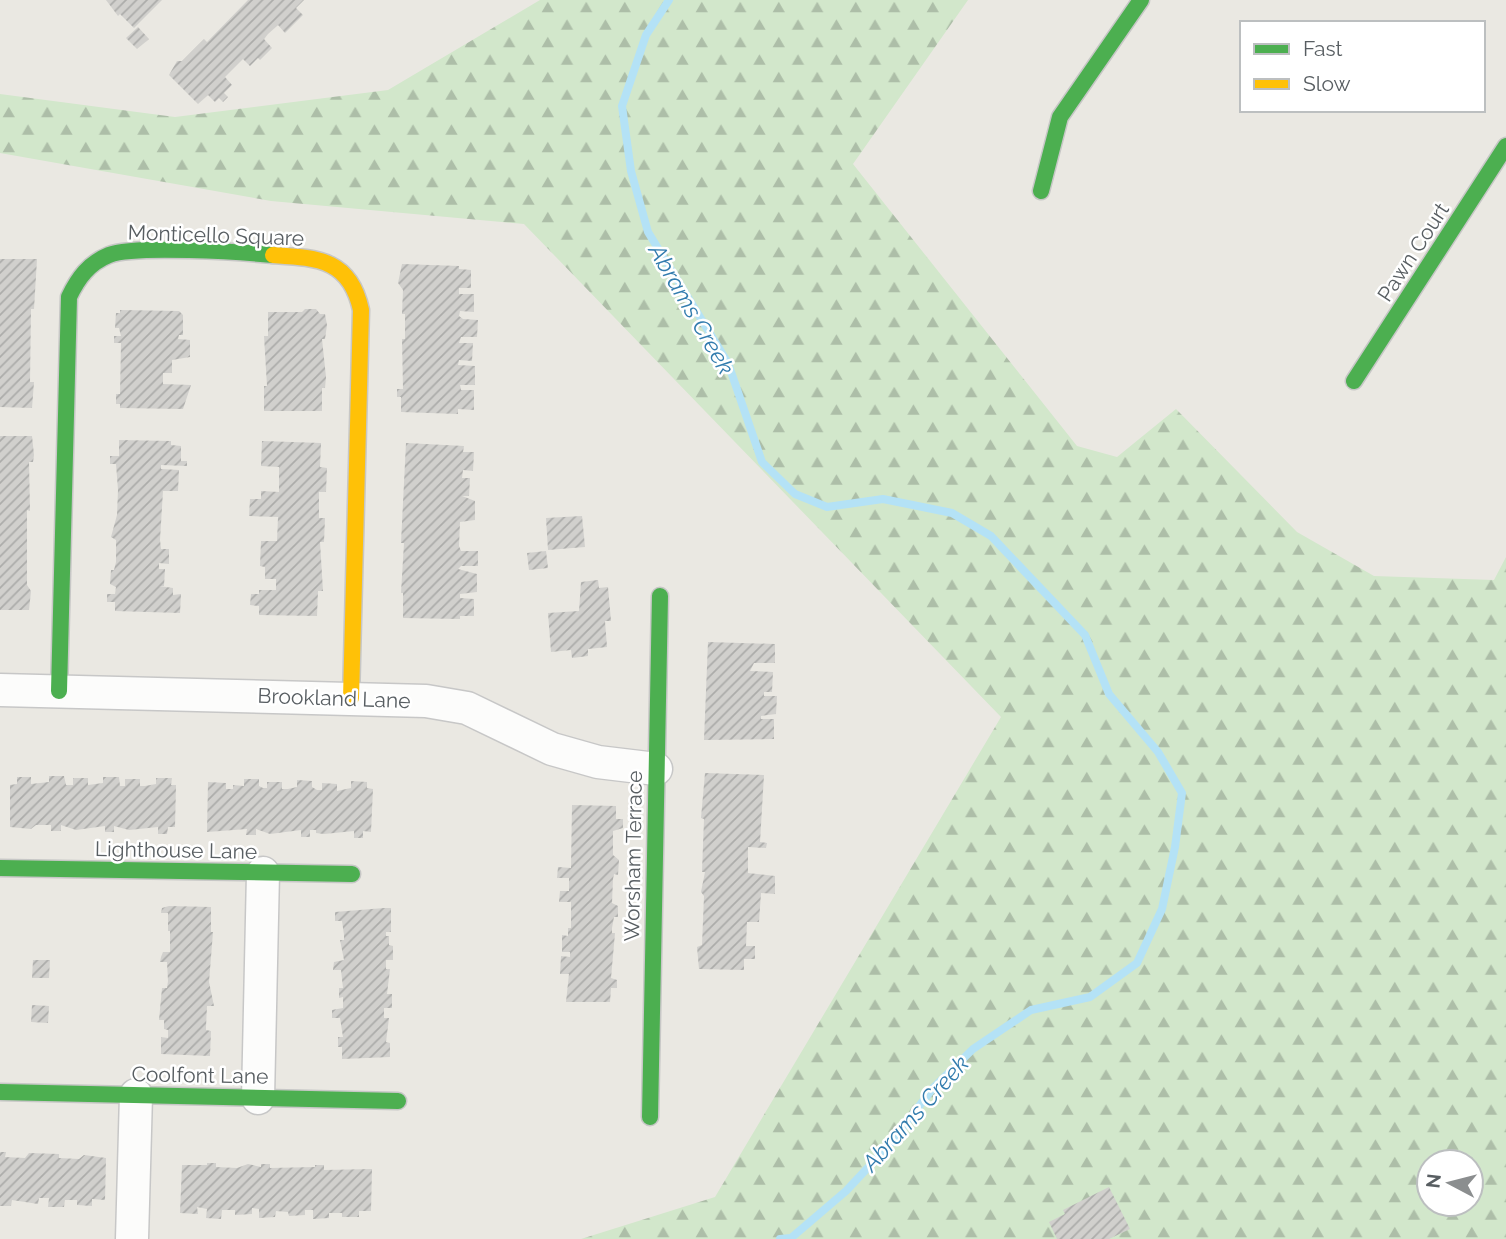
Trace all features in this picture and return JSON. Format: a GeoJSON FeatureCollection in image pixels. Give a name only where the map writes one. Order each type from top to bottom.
{"type":"FeatureCollection","features":[{"type":"Feature","properties":{"kind":"street"},"geometry":{"type":"LineString","coordinates":[[1041,191],[1060,117],[1140,0]]}},
{"type":"Feature","properties":{"kind":"street","name":"Pawn Court"},"geometry":{"type":"LineString","coordinates":[[1354,381],[1506,146]]}},
{"type":"Feature","properties":{"kind":"street","name":"Monticello Square"},"geometry":{"type":"LineString","coordinates":[[59,691],[69,297],[76,281],[89,265],[103,257],[132,253],[304,257],[337,267],[354,286],[362,317],[351,698]]}},
{"type":"Feature","properties":{"kind":"street","name":"Worsham Terrace"},"geometry":{"type":"LineString","coordinates":[[650,1117],[660,596]]}},
{"type":"Feature","properties":{"kind":"street","name":"Brookland Lane"},"geometry":{"type":"LineString","coordinates":[[0,690],[426,701],[467,708],[552,748],[598,762],[656,769]]}},
{"type":"Feature","properties":{"kind":"street","name":"Lighthouse Lane"},"geometry":{"type":"LineString","coordinates":[[0,868],[352,874]]}},
{"type":"Feature","properties":{"kind":"street"},"geometry":{"type":"LineString","coordinates":[[258,1098],[263,873]]}},
{"type":"Feature","properties":{"kind":"street","name":"Coolfont Lane"},"geometry":{"type":"LineString","coordinates":[[0,1092],[398,1101]]}},
{"type":"Feature","properties":{"kind":"street"},"geometry":{"type":"LineString","coordinates":[[132,1239],[136,1095]]}},
{"type":"Feature","properties":{"kind":"green space"},"geometry":{"type":"Polygon","coordinates":[[[540,0],[968,0],[853,164],[1077,446],[1117,457],[1176,409],[1297,532],[1374,576],[1494,580],[1506,557],[1506,1239],[581,1239],[715,1197],[1001,717],[524,224],[271,201],[0,153],[0,94],[175,117],[388,90],[540,0]]]}},
{"type":"Feature","properties":{"kind":"building"},"geometry":{"type":"Polygon","coordinates":[[[106,0],[162,0],[134,28],[120,14],[118,16],[106,0]]]}},
{"type":"Feature","properties":{"kind":"building"},"geometry":{"type":"Polygon","coordinates":[[[248,0],[304,0],[296,8],[303,15],[285,33],[278,25],[268,34],[264,39],[272,48],[260,60],[258,58],[250,66],[243,59],[225,77],[232,85],[224,93],[228,97],[223,102],[219,98],[215,102],[208,95],[198,104],[169,75],[177,61],[182,61],[204,39],[207,42],[248,0]]]}},
{"type":"Feature","properties":{"kind":"building"},"geometry":{"type":"Polygon","coordinates":[[[138,27],[149,39],[137,49],[126,38],[138,27]]]}},
{"type":"Feature","properties":{"kind":"building"},"geometry":{"type":"Polygon","coordinates":[[[0,259],[37,259],[34,309],[31,309],[30,382],[34,382],[32,408],[0,407],[0,259]]]}},
{"type":"Feature","properties":{"kind":"building"},"geometry":{"type":"Polygon","coordinates":[[[402,264],[459,266],[459,269],[471,270],[471,288],[459,288],[459,294],[474,294],[474,312],[460,311],[459,316],[463,319],[478,320],[477,337],[461,337],[459,343],[473,343],[472,361],[459,360],[458,365],[475,366],[475,385],[460,385],[461,390],[474,390],[474,410],[458,409],[458,414],[401,412],[401,397],[397,397],[397,389],[403,389],[402,339],[405,339],[403,290],[398,283],[402,264]]]}},
{"type":"Feature","properties":{"kind":"building"},"geometry":{"type":"Polygon","coordinates":[[[305,309],[316,309],[320,314],[325,314],[327,325],[325,339],[322,339],[326,377],[325,388],[322,388],[322,411],[264,411],[264,386],[267,386],[264,336],[268,336],[268,312],[302,312],[305,309]]]}},
{"type":"Feature","properties":{"kind":"building"},"geometry":{"type":"Polygon","coordinates":[[[120,310],[179,311],[183,315],[183,335],[179,335],[178,339],[190,340],[190,357],[172,360],[172,373],[163,373],[163,384],[191,385],[183,409],[120,408],[120,404],[116,404],[116,394],[120,394],[121,343],[114,343],[114,336],[121,336],[119,328],[115,328],[116,313],[120,313],[120,310]]]}},
{"type":"Feature","properties":{"kind":"building"},"geometry":{"type":"Polygon","coordinates":[[[0,436],[32,436],[34,455],[33,462],[29,462],[30,511],[27,510],[27,585],[31,591],[29,610],[0,610],[0,436]]]}},
{"type":"Feature","properties":{"kind":"building"},"geometry":{"type":"Polygon","coordinates":[[[119,440],[171,441],[171,445],[181,446],[181,461],[187,461],[187,466],[161,465],[161,469],[179,470],[178,491],[163,491],[160,540],[161,549],[169,549],[169,564],[159,563],[159,569],[165,569],[164,586],[159,586],[173,588],[173,595],[181,594],[180,613],[115,611],[115,602],[107,602],[107,594],[115,594],[116,587],[110,584],[111,570],[114,570],[116,562],[116,540],[111,537],[117,515],[118,490],[116,464],[110,464],[110,456],[119,456],[119,440]]]}},
{"type":"Feature","properties":{"kind":"building"},"geometry":{"type":"Polygon","coordinates":[[[262,441],[321,443],[320,467],[327,468],[326,492],[319,492],[319,518],[325,518],[324,542],[320,542],[323,591],[318,591],[317,616],[259,615],[259,606],[250,605],[251,594],[259,594],[259,590],[276,590],[276,579],[265,579],[265,567],[260,566],[261,541],[277,541],[278,517],[249,516],[250,499],[261,499],[261,491],[279,492],[279,467],[261,466],[262,441]]]}},
{"type":"Feature","properties":{"kind":"building"},"geometry":{"type":"Polygon","coordinates":[[[406,443],[464,446],[463,452],[474,452],[473,471],[463,470],[462,478],[470,478],[469,496],[462,496],[475,501],[475,520],[460,522],[459,546],[461,551],[478,551],[478,566],[461,566],[458,569],[477,574],[477,592],[460,594],[460,598],[474,599],[474,616],[460,616],[460,619],[403,618],[401,593],[404,543],[401,543],[406,443]]]}},
{"type":"Feature","properties":{"kind":"building"},"geometry":{"type":"Polygon","coordinates":[[[582,516],[585,547],[548,550],[546,518],[582,516]]]}},
{"type":"Feature","properties":{"kind":"building"},"geometry":{"type":"Polygon","coordinates":[[[546,551],[548,568],[529,570],[527,553],[546,551]]]}},
{"type":"Feature","properties":{"kind":"building"},"geometry":{"type":"Polygon","coordinates":[[[598,580],[599,588],[608,587],[611,621],[605,621],[607,647],[588,649],[588,656],[572,658],[571,650],[551,652],[548,613],[579,611],[581,582],[598,580]]]}},
{"type":"Feature","properties":{"kind":"building"},"geometry":{"type":"Polygon","coordinates":[[[708,642],[775,644],[775,663],[754,663],[750,671],[773,672],[772,692],[764,692],[764,696],[777,696],[776,714],[761,716],[761,719],[774,719],[774,739],[704,740],[708,642]]]}},
{"type":"Feature","properties":{"kind":"building"},"geometry":{"type":"Polygon","coordinates":[[[705,773],[764,775],[760,842],[767,843],[766,848],[748,847],[748,873],[775,876],[775,894],[761,893],[759,922],[747,922],[746,946],[755,946],[755,959],[744,959],[744,970],[699,969],[697,947],[702,945],[704,896],[701,892],[705,872],[702,872],[704,819],[701,818],[705,773]]]}},
{"type":"Feature","properties":{"kind":"building"},"geometry":{"type":"Polygon","coordinates":[[[49,776],[64,776],[66,785],[73,785],[73,778],[88,778],[88,785],[103,783],[103,777],[119,777],[120,786],[125,786],[125,779],[140,779],[140,786],[145,786],[156,784],[156,778],[172,778],[171,785],[176,785],[175,827],[168,827],[167,834],[158,834],[158,827],[129,830],[114,826],[114,832],[105,832],[105,826],[76,830],[61,825],[61,831],[51,831],[51,825],[36,825],[31,829],[10,827],[10,785],[17,784],[17,777],[31,777],[31,784],[49,782],[49,776]]]}},
{"type":"Feature","properties":{"kind":"building"},"geometry":{"type":"Polygon","coordinates":[[[244,779],[259,779],[259,786],[263,788],[267,788],[267,782],[282,782],[282,789],[297,787],[297,780],[312,781],[312,787],[317,790],[322,790],[322,783],[337,784],[337,791],[351,788],[351,781],[367,782],[367,788],[373,789],[371,832],[363,831],[363,838],[354,838],[354,831],[324,834],[310,830],[310,837],[301,837],[301,830],[270,834],[256,829],[256,835],[246,835],[247,829],[207,832],[208,782],[226,783],[226,789],[233,789],[233,785],[244,786],[244,779]]]}},
{"type":"Feature","properties":{"kind":"building"},"geometry":{"type":"Polygon","coordinates":[[[572,805],[616,806],[616,819],[623,819],[623,828],[613,831],[613,855],[619,860],[618,875],[614,874],[613,879],[612,903],[618,906],[618,917],[614,917],[612,928],[612,933],[615,933],[611,978],[617,980],[617,988],[611,988],[610,1002],[566,1002],[569,974],[560,974],[561,956],[570,957],[570,952],[562,952],[562,935],[568,936],[568,928],[571,928],[571,902],[559,902],[560,891],[569,891],[569,878],[557,878],[558,867],[571,868],[572,805]]]}},
{"type":"Feature","properties":{"kind":"building"},"geometry":{"type":"Polygon","coordinates":[[[211,907],[213,932],[209,982],[214,1006],[207,1006],[206,1027],[206,1030],[211,1031],[210,1056],[161,1054],[161,1037],[168,1038],[164,1020],[159,1020],[162,988],[167,988],[168,981],[167,962],[160,962],[163,952],[170,952],[170,931],[168,913],[161,913],[162,908],[211,907]]]}},
{"type":"Feature","properties":{"kind":"building"},"geometry":{"type":"Polygon","coordinates":[[[391,908],[391,932],[386,932],[386,936],[389,936],[389,945],[393,946],[393,960],[386,960],[386,969],[390,969],[387,994],[392,994],[392,1008],[384,1008],[384,1018],[389,1018],[386,1042],[390,1043],[390,1057],[342,1059],[342,1047],[338,1047],[338,1037],[343,1037],[340,1018],[332,1018],[332,1010],[343,1008],[343,997],[339,998],[339,988],[343,988],[341,970],[333,970],[334,962],[344,960],[340,940],[344,940],[344,935],[342,921],[335,921],[335,912],[391,908]]]}},
{"type":"Feature","properties":{"kind":"building"},"geometry":{"type":"Polygon","coordinates":[[[33,960],[50,960],[49,978],[32,978],[33,960]]]}},
{"type":"Feature","properties":{"kind":"building"},"geometry":{"type":"Polygon","coordinates":[[[32,1005],[49,1006],[48,1023],[31,1022],[32,1005]]]}},
{"type":"Feature","properties":{"kind":"building"},"geometry":{"type":"Polygon","coordinates":[[[0,1152],[6,1152],[5,1157],[25,1158],[29,1153],[59,1154],[59,1158],[79,1159],[84,1155],[106,1158],[105,1200],[92,1199],[92,1206],[77,1205],[77,1200],[65,1200],[64,1207],[48,1207],[49,1198],[39,1198],[38,1204],[12,1200],[11,1206],[0,1206],[0,1152]]]}},
{"type":"Feature","properties":{"kind":"building"},"geometry":{"type":"Polygon","coordinates":[[[216,1163],[216,1167],[237,1168],[248,1164],[261,1167],[261,1164],[270,1164],[270,1168],[324,1165],[324,1170],[372,1169],[371,1211],[359,1211],[359,1217],[342,1217],[342,1213],[329,1213],[329,1218],[313,1219],[313,1210],[305,1210],[305,1215],[289,1216],[288,1212],[276,1211],[275,1217],[259,1218],[259,1209],[252,1208],[252,1214],[235,1215],[235,1210],[222,1210],[221,1219],[206,1218],[207,1209],[197,1207],[198,1214],[180,1213],[182,1165],[216,1163]]]}},
{"type":"Feature","properties":{"kind":"building"},"geometry":{"type":"Polygon","coordinates":[[[1109,1187],[1130,1229],[1109,1239],[1057,1239],[1049,1222],[1065,1214],[1063,1210],[1109,1187]]]}},
{"type":"Feature","properties":{"kind":"waterway","name":"Abrams Creek"},"geometry":{"type":"LineString","coordinates":[[669,0],[646,35],[622,106],[631,171],[648,232],[728,363],[762,462],[795,494],[827,507],[883,499],[952,513],[991,536],[1085,635],[1109,694],[1158,752],[1182,793],[1175,847],[1162,909],[1137,963],[1090,997],[1031,1010],[973,1049],[933,1088],[891,1143],[846,1191],[791,1238],[780,1239]]}},
{"type":"Feature","properties":{"kind":"traffic: fast"},"geometry":{"type":"LineString","coordinates":[[1041,191],[1060,117],[1141,0]]}},
{"type":"Feature","properties":{"kind":"traffic: fast"},"geometry":{"type":"LineString","coordinates":[[1354,381],[1506,146]]}},
{"type":"Feature","properties":{"kind":"traffic: fast"},"geometry":{"type":"LineString","coordinates":[[59,691],[69,297],[80,277],[90,267],[102,258],[122,252],[189,250],[273,255]]}},
{"type":"Feature","properties":{"kind":"traffic: fast"},"geometry":{"type":"LineString","coordinates":[[650,1117],[660,596]]}},
{"type":"Feature","properties":{"kind":"traffic: fast"},"geometry":{"type":"LineString","coordinates":[[0,868],[352,874]]}},
{"type":"Feature","properties":{"kind":"traffic: fast"},"geometry":{"type":"LineString","coordinates":[[0,1092],[398,1101]]}},
{"type":"Feature","properties":{"kind":"traffic: slow"},"geometry":{"type":"LineString","coordinates":[[273,255],[330,264],[349,280],[361,310],[351,698]]}}]}
